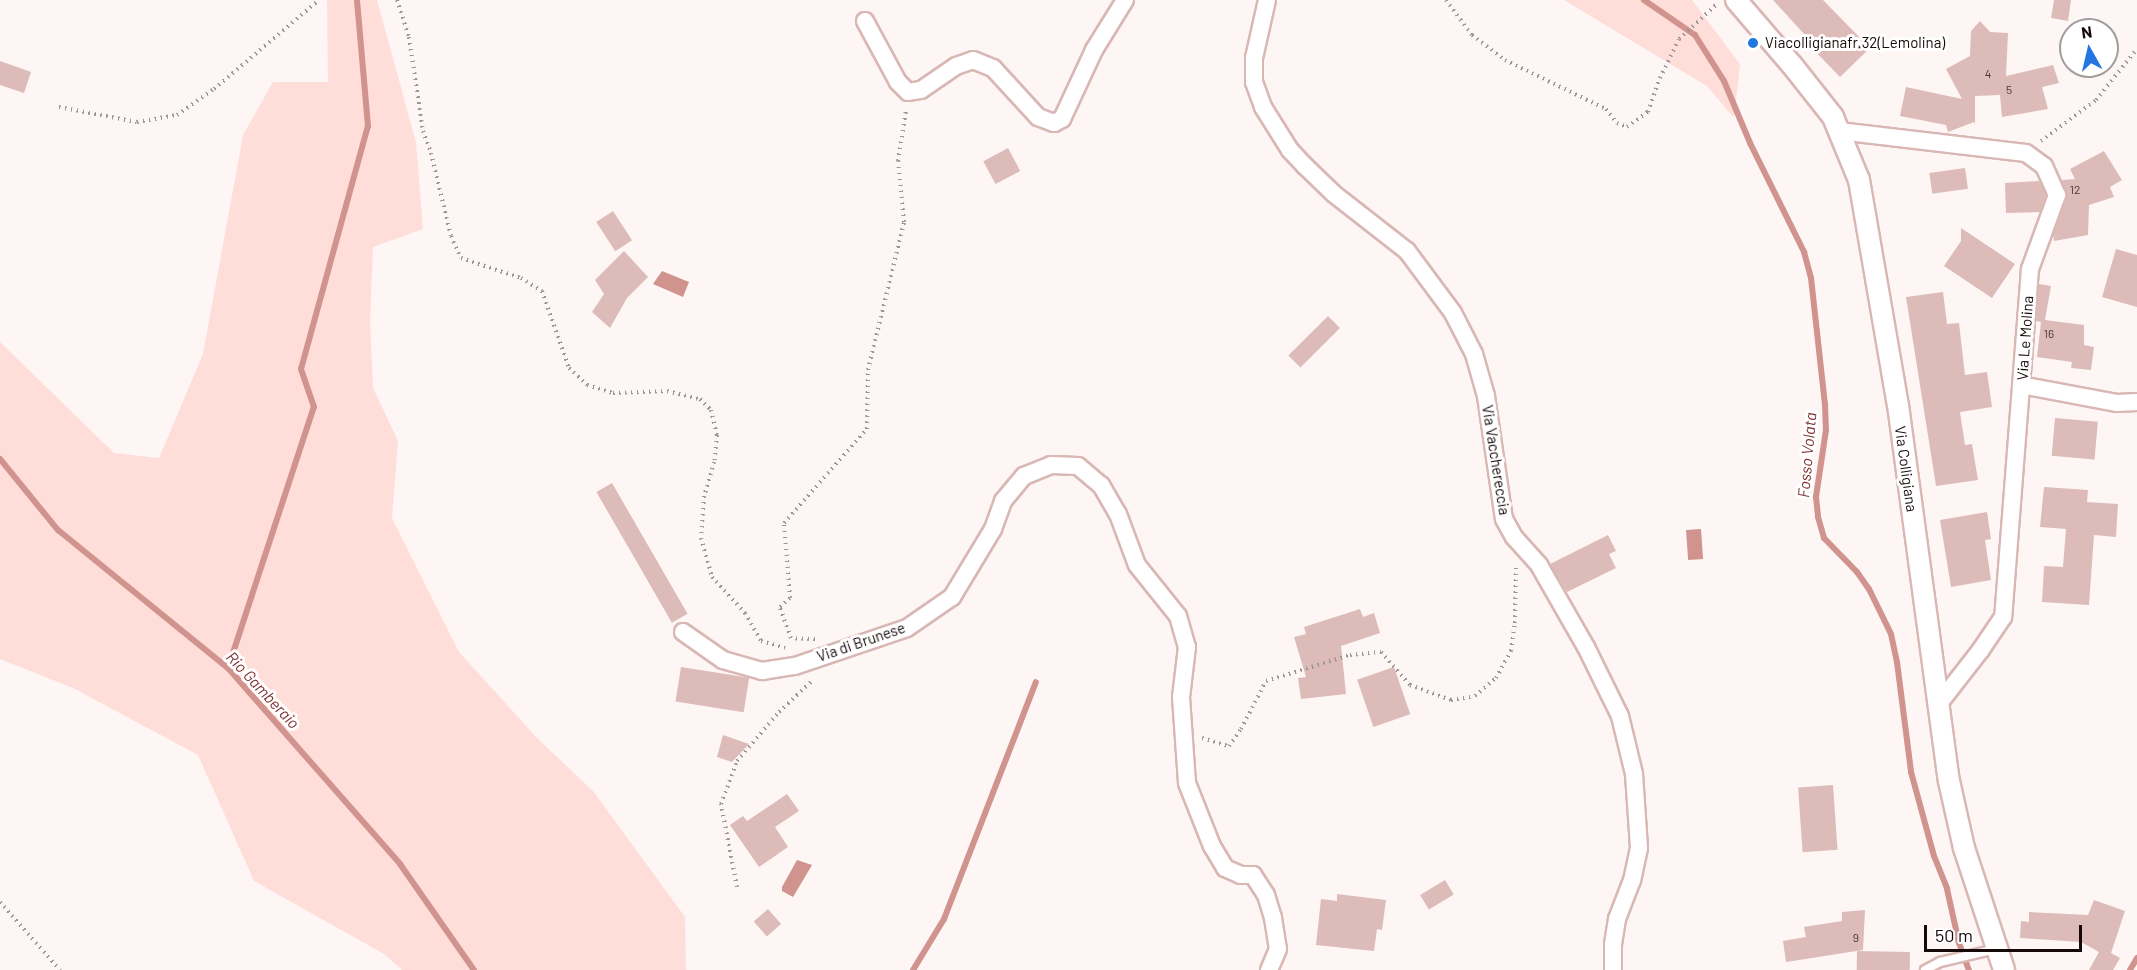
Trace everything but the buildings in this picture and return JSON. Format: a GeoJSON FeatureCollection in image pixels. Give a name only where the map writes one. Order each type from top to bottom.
{"type":"FeatureCollection","features":[{"type":"Feature","properties":{"kind":"street"},"geometry":{"type":"LineString","coordinates":[[865,21],[898,82],[908,92],[921,90],[956,66],[973,60],[993,68],[1038,117],[1054,123],[1062,119],[1094,50],[1125,0]]}},
{"type":"Feature","properties":{"kind":"street","name":"Via Vacchereccia"},"geometry":{"type":"LineString","coordinates":[[1267,0],[1254,58],[1254,82],[1263,107],[1290,150],[1334,194],[1407,251],[1453,313],[1474,354],[1483,385],[1504,519],[1514,537],[1539,565],[1586,647],[1620,716],[1628,740],[1634,774],[1639,848],[1632,880],[1617,919],[1613,944],[1613,970]]}},
{"type":"Feature","properties":{"kind":"street","name":"Via Colligiana"},"geometry":{"type":"LineString","coordinates":[[1736,0],[1833,117],[1859,180],[1898,405],[1937,706],[1958,826],[2004,970]]}},
{"type":"Feature","properties":{"kind":"street"},"geometry":{"type":"LineString","coordinates":[[1839,131],[2026,153]]}},
{"type":"Feature","properties":{"kind":"street","name":"Via Le Molina"},"geometry":{"type":"LineString","coordinates":[[1937,706],[2003,617],[2030,269],[2056,195],[2044,166],[2026,153]]}},
{"type":"Feature","properties":{"kind":"street"},"geometry":{"type":"LineString","coordinates":[[2021,385],[2117,403],[2137,402]]}},
{"type":"Feature","properties":{"kind":"street","name":"Via di Brunese"},"geometry":{"type":"LineString","coordinates":[[683,632],[723,660],[762,670],[795,666],[824,647],[907,628],[952,597],[993,529],[1003,501],[1024,476],[1051,465],[1078,466],[1101,485],[1118,514],[1137,565],[1179,616],[1187,648],[1180,698],[1184,720],[1183,752],[1187,783],[1212,846],[1225,868],[1241,875],[1253,875],[1266,896],[1273,918],[1278,949],[1269,970]]}},
{"type":"Feature","properties":{"kind":"lane"},"geometry":{"type":"LineString","coordinates":[[1925,970],[1940,962],[1996,949]]}},
{"type":"Feature","properties":{"kind":"path"},"geometry":{"type":"LineString","coordinates":[[59,107],[137,122],[177,115],[214,89],[319,0]]}},
{"type":"Feature","properties":{"kind":"path"},"geometry":{"type":"LineString","coordinates":[[397,0],[410,38],[423,131],[431,153],[451,236],[461,258],[521,278],[542,291],[569,368],[587,385],[613,393],[667,391],[700,399],[711,410],[717,435],[714,462],[704,496],[701,538],[712,577],[745,613],[761,641],[804,654],[824,647]]}},
{"type":"Feature","properties":{"kind":"path"},"geometry":{"type":"LineString","coordinates":[[1446,0],[1472,34],[1505,60],[1606,109],[1617,123],[1627,127],[1648,112],[1660,78],[1679,39],[1722,0]]}},
{"type":"Feature","properties":{"kind":"path"},"geometry":{"type":"LineString","coordinates":[[2026,153],[2096,100],[2137,49]]}},
{"type":"Feature","properties":{"kind":"path"},"geometry":{"type":"LineString","coordinates":[[824,647],[790,638],[780,607],[790,598],[784,523],[867,429],[868,370],[904,222],[898,161],[908,92]]}},
{"type":"Feature","properties":{"kind":"path"},"geometry":{"type":"LineString","coordinates":[[1184,720],[1200,738],[1229,746],[1241,729],[1266,681],[1350,655],[1381,652],[1410,685],[1451,700],[1475,696],[1496,678],[1511,651],[1515,623],[1514,537]]}},
{"type":"Feature","properties":{"kind":"path"},"geometry":{"type":"LineString","coordinates":[[737,887],[721,804],[737,760],[779,712],[814,679]]}},
{"type":"Feature","properties":{"kind":"path"},"geometry":{"type":"LineString","coordinates":[[0,902],[60,970]]}},
{"type":"Feature","properties":{"kind":"shaded area"},"geometry":{"type":"Polygon","coordinates":[[[327,0],[377,0],[416,142],[423,229],[373,247],[370,322],[373,388],[398,441],[392,518],[459,652],[537,738],[593,791],[685,917],[686,970],[402,970],[384,954],[254,881],[198,755],[73,688],[0,659],[0,342],[114,453],[159,458],[203,354],[243,135],[273,82],[328,82],[327,0]]]}},
{"type":"Feature","properties":{"kind":"shaded area"},"geometry":{"type":"Polygon","coordinates":[[[1564,0],[1692,0],[1740,64],[1734,118],[1707,86],[1564,0]]]}},
{"type":"Feature","properties":{"kind":"shaded area"},"geometry":{"type":"Polygon","coordinates":[[[662,271],[689,282],[683,297],[653,284],[662,271]]]}},
{"type":"Feature","properties":{"kind":"shaded area"},"geometry":{"type":"Polygon","coordinates":[[[1701,529],[1703,559],[1688,560],[1686,530],[1701,529]]]}},
{"type":"Feature","properties":{"kind":"shaded area"},"geometry":{"type":"Polygon","coordinates":[[[797,860],[812,865],[793,897],[782,891],[782,887],[797,860]]]}},
{"type":"Feature","properties":{"kind":"waterway"},"geometry":{"type":"LineString","coordinates":[[228,668],[314,407],[301,369],[368,126],[357,0]]}},
{"type":"Feature","properties":{"kind":"waterway","name":"Fosso Volata"},"geometry":{"type":"LineString","coordinates":[[1644,0],[1695,35],[1724,81],[1750,143],[1804,252],[1811,278],[1825,404],[1826,430],[1816,497],[1818,517],[1824,538],[1857,572],[1869,589],[1891,634],[1897,662],[1911,772],[1934,856],[1947,889],[1959,943],[1969,970]]}},
{"type":"Feature","properties":{"kind":"waterway","name":"Rio Gamberaio"},"geometry":{"type":"LineString","coordinates":[[0,459],[58,530],[228,668],[400,864],[474,970]]}},
{"type":"Feature","properties":{"kind":"waterway"},"geometry":{"type":"LineString","coordinates":[[913,970],[944,919],[1036,682]]}},
{"type":"Feature","properties":{"kind":"waterway"},"geometry":{"type":"LineString","coordinates":[[2130,970],[2137,958]]}},
{"type":"Feature","properties":{"kind":"place","name":"Viacolligianafr.32(Lemolina)"},"geometry":{"type":"Point","coordinates":[1753,43]}}]}
